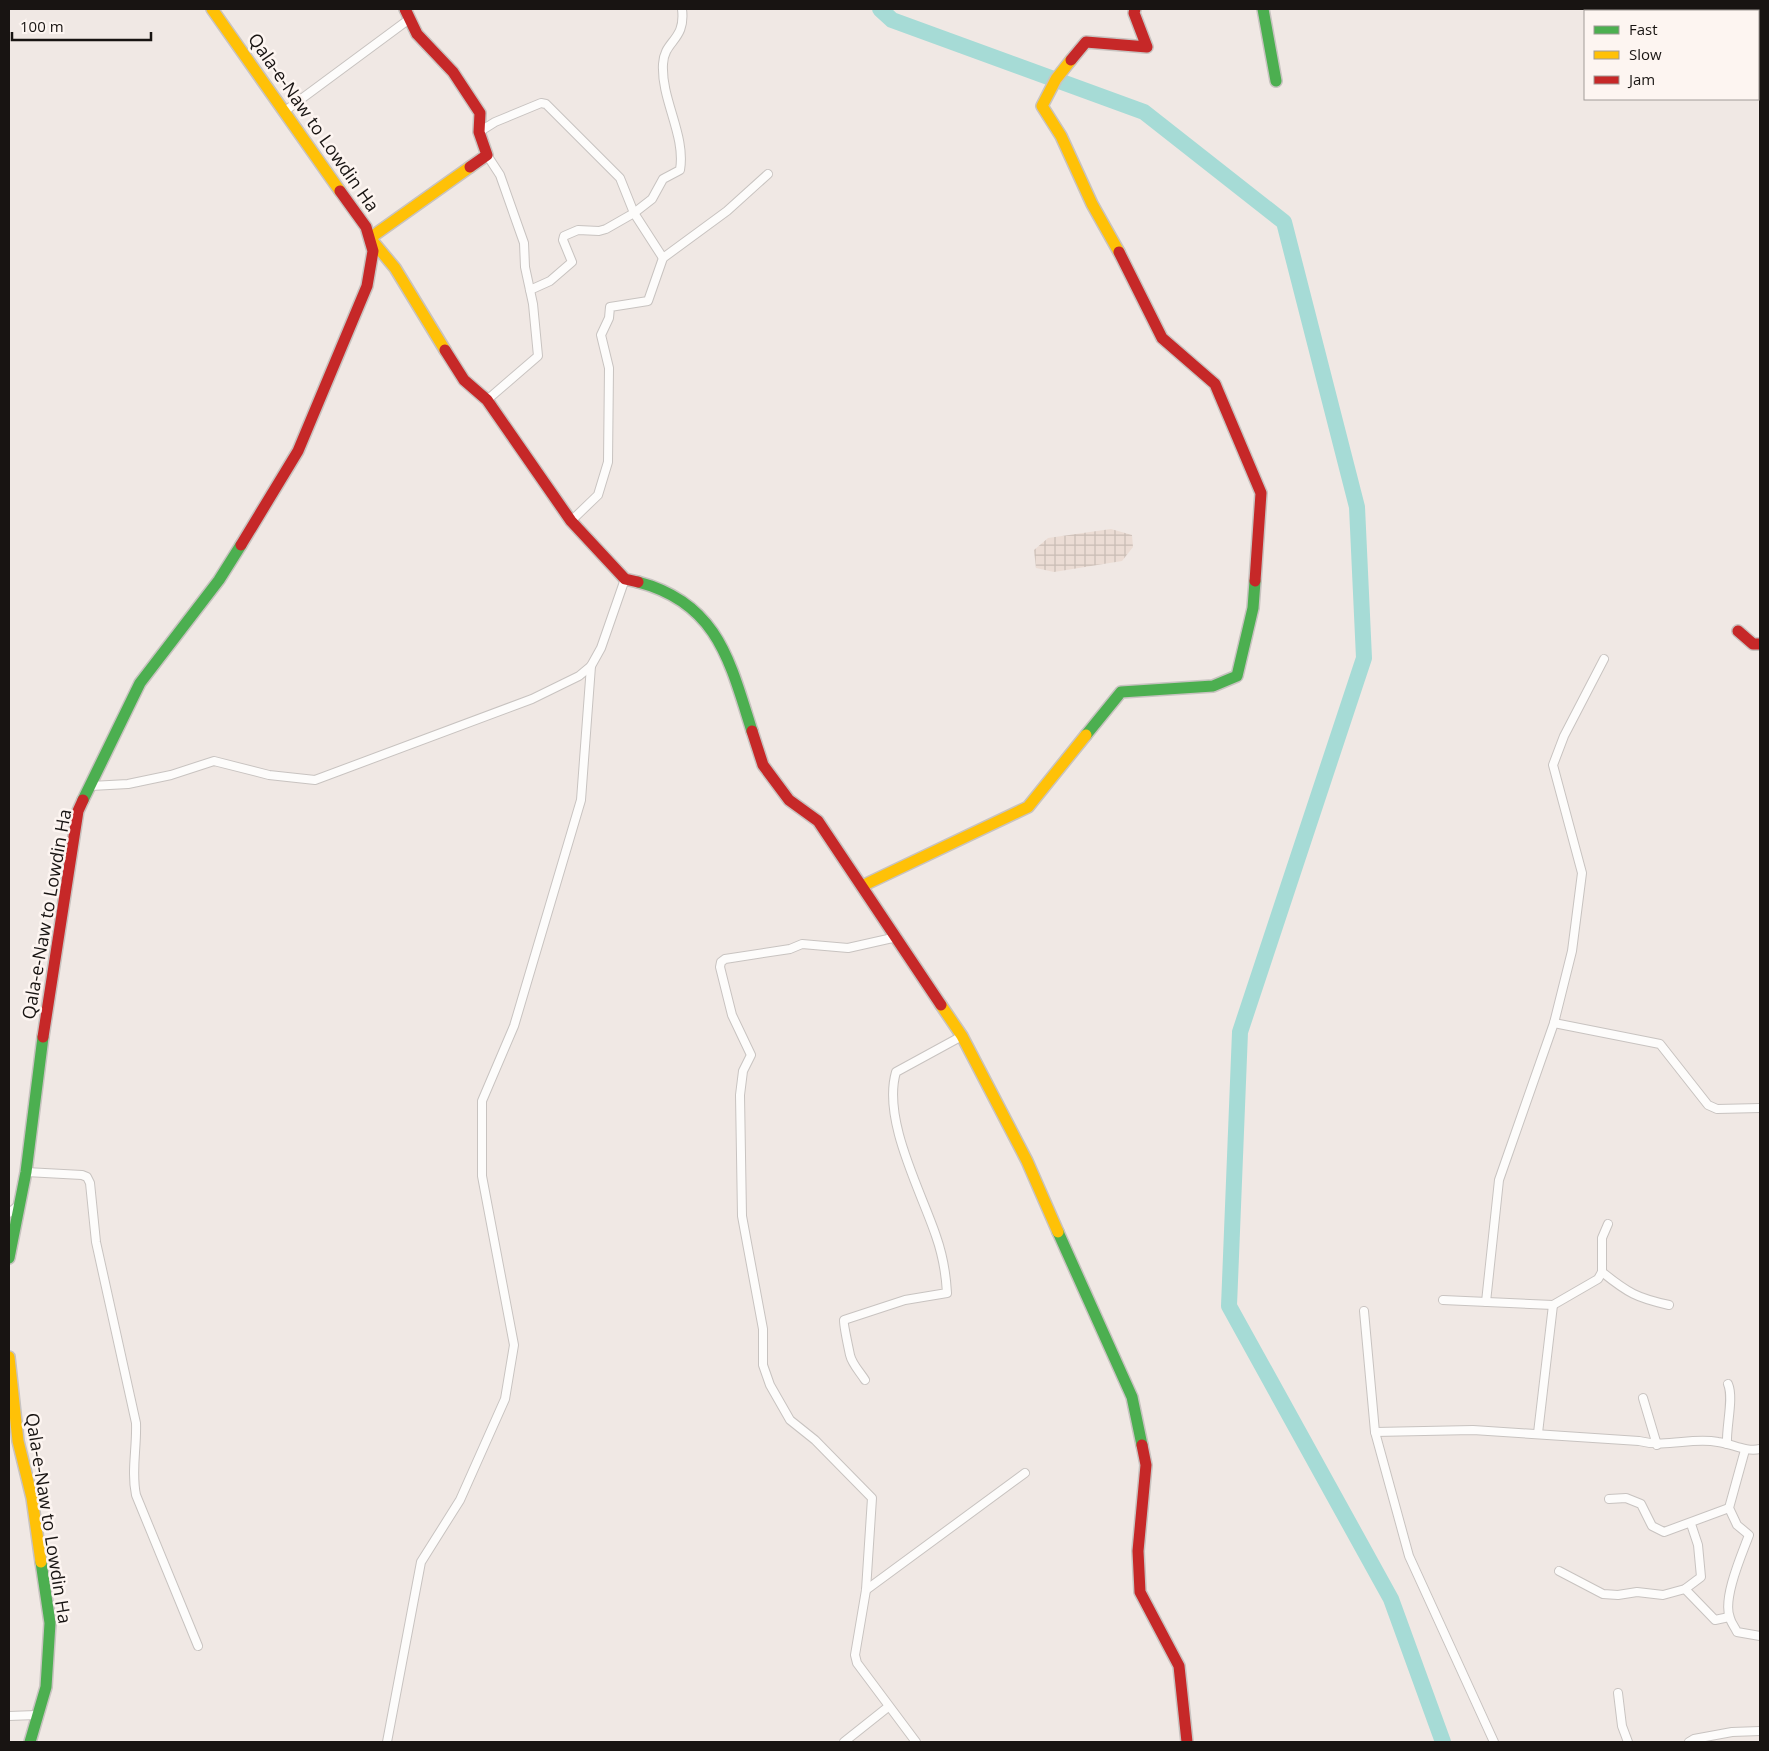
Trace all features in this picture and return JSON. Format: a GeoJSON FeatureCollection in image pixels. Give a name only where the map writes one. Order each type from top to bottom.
{"type":"FeatureCollection","features":[{"type":"Feature","properties":{"kind":"street","name":"Qala-e-Naw to Lowdin Ha"},"geometry":{"type":"LineString","coordinates":[[9,1258],[26,1172],[42,1046],[78,811],[140,683],[219,580],[298,451],[367,286],[373,251],[366,227],[212,9]]}},
{"type":"Feature","properties":{"kind":"street"},"geometry":{"type":"LineString","coordinates":[[530,290],[550,282],[570,265],[572,258],[563,240],[564,236],[578,230],[599,231],[606,229],[634,214],[652,199],[663,180],[680,170],[680,150],[666,93],[663,66],[664,55],[682,28],[682,9]]}},
{"type":"Feature","properties":{"kind":"street"},"geometry":{"type":"LineString","coordinates":[[862,886],[1028,807],[1121,692],[1213,686],[1237,676],[1253,608],[1261,494],[1215,384],[1162,338],[1128,267],[1092,204],[1061,136],[1042,106],[1056,79],[1086,42],[1147,47],[1134,13],[1135,9]]}},
{"type":"Feature","properties":{"kind":"street"},"geometry":{"type":"LineString","coordinates":[[1263,9],[1276,81]]}},
{"type":"Feature","properties":{"kind":"street"},"geometry":{"type":"LineString","coordinates":[[285,111],[406,14],[421,41],[451,69],[480,113],[479,132],[487,154],[500,175],[524,242],[525,267],[530,290],[538,356],[487,400]]}},
{"type":"Feature","properties":{"kind":"street"},"geometry":{"type":"LineString","coordinates":[[479,132],[495,122],[543,102],[620,178],[634,214],[663,258]]}},
{"type":"Feature","properties":{"kind":"street"},"geometry":{"type":"LineString","coordinates":[[487,154],[370,238],[395,268],[464,380],[487,400],[571,521],[625,580],[644,584],[684,602],[708,625],[728,657],[763,765],[789,800],[818,821],[834,849],[862,886],[962,1036],[1027,1161],[1044,1204],[1069,1255],[1132,1397],[1146,1465],[1138,1551],[1140,1592],[1178,1666],[1187,1742]]}},
{"type":"Feature","properties":{"kind":"street"},"geometry":{"type":"LineString","coordinates":[[571,521],[598,496],[608,462],[609,368],[601,335],[609,318],[610,308],[648,301],[663,258],[727,212],[768,174]]}},
{"type":"Feature","properties":{"kind":"street"},"geometry":{"type":"LineString","coordinates":[[91,786],[128,784],[171,775],[214,761],[269,775],[314,780],[532,698],[579,676],[591,666],[601,648],[625,580]]}},
{"type":"Feature","properties":{"kind":"street"},"geometry":{"type":"LineString","coordinates":[[1738,631],[1753,644],[1760,644]]}},
{"type":"Feature","properties":{"kind":"street"},"geometry":{"type":"LineString","coordinates":[[1486,1302],[1499,1180],[1554,1023],[1572,951],[1582,873],[1553,765],[1564,736],[1604,659]]}},
{"type":"Feature","properties":{"kind":"street"},"geometry":{"type":"LineString","coordinates":[[387,1742],[421,1562],[460,1500],[506,1399],[514,1345],[482,1176],[482,1102],[514,1026],[581,800],[591,666]]}},
{"type":"Feature","properties":{"kind":"street"},"geometry":{"type":"LineString","coordinates":[[897,938],[848,948],[802,944],[790,949],[725,960],[721,962],[720,968],[732,1014],[751,1054],[743,1071],[740,1095],[742,1216],[763,1328],[763,1364],[770,1385],[790,1420],[815,1440],[872,1498],[866,1590],[855,1656],[857,1662],[888,1707],[916,1742]]}},
{"type":"Feature","properties":{"kind":"street"},"geometry":{"type":"LineString","coordinates":[[1554,1023],[1660,1044],[1708,1105],[1717,1110],[1760,1108]]}},
{"type":"Feature","properties":{"kind":"street"},"geometry":{"type":"LineString","coordinates":[[865,1380],[851,1357],[850,1345],[843,1325],[844,1320],[905,1300],[947,1293],[937,1238],[901,1146],[892,1086],[896,1072],[962,1036]]}},
{"type":"Feature","properties":{"kind":"street"},"geometry":{"type":"LineString","coordinates":[[26,1172],[82,1175],[87,1177],[90,1184],[96,1242],[136,1423],[137,1443],[133,1478],[136,1495],[198,1646]]}},
{"type":"Feature","properties":{"kind":"street"},"geometry":{"type":"LineString","coordinates":[[9,1213],[19,1204]]}},
{"type":"Feature","properties":{"kind":"street"},"geometry":{"type":"LineString","coordinates":[[1443,1300],[1553,1305],[1598,1278],[1602,1272],[1602,1238],[1608,1224]]}},
{"type":"Feature","properties":{"kind":"street"},"geometry":{"type":"LineString","coordinates":[[1602,1272],[1626,1291],[1640,1298],[1669,1305]]}},
{"type":"Feature","properties":{"kind":"street"},"geometry":{"type":"LineString","coordinates":[[1538,1433],[1553,1305]]}},
{"type":"Feature","properties":{"kind":"street"},"geometry":{"type":"LineString","coordinates":[[1364,1311],[1376,1432],[1409,1556],[1494,1742]]}},
{"type":"Feature","properties":{"kind":"street","name":"Qala-e-Naw to Lowdin Ha"},"geometry":{"type":"LineString","coordinates":[[9,1357],[18,1440],[32,1498],[50,1623],[46,1687],[36,1715],[30,1742]]}},
{"type":"Feature","properties":{"kind":"street"},"geometry":{"type":"LineString","coordinates":[[1726,1444],[1726,1428],[1732,1398],[1728,1384]]}},
{"type":"Feature","properties":{"kind":"street"},"geometry":{"type":"LineString","coordinates":[[1643,1398],[1657,1445]]}},
{"type":"Feature","properties":{"kind":"street"},"geometry":{"type":"LineString","coordinates":[[1376,1432],[1473,1430],[1538,1433],[1639,1441],[1657,1445],[1700,1441],[1726,1444],[1745,1450],[1760,1450]]}},
{"type":"Feature","properties":{"kind":"street"},"geometry":{"type":"LineString","coordinates":[[1745,1450],[1729,1508],[1737,1525],[1749,1535],[1735,1574],[1729,1599],[1729,1617],[1737,1632],[1760,1636]]}},
{"type":"Feature","properties":{"kind":"street"},"geometry":{"type":"LineString","coordinates":[[866,1590],[1025,1473]]}},
{"type":"Feature","properties":{"kind":"street"},"geometry":{"type":"LineString","coordinates":[[1609,1499],[1626,1498],[1641,1504],[1652,1526],[1664,1532],[1691,1524],[1729,1508]]}},
{"type":"Feature","properties":{"kind":"street"},"geometry":{"type":"LineString","coordinates":[[1559,1572],[1603,1594],[1637,1592],[1663,1595],[1685,1589],[1701,1577],[1698,1545],[1691,1524]]}},
{"type":"Feature","properties":{"kind":"street"},"geometry":{"type":"LineString","coordinates":[[1685,1589],[1715,1620],[1729,1617]]}},
{"type":"Feature","properties":{"kind":"street"},"geometry":{"type":"LineString","coordinates":[[1618,1693],[1622,1726],[1628,1742]]}},
{"type":"Feature","properties":{"kind":"street"},"geometry":{"type":"LineString","coordinates":[[844,1742],[888,1707]]}},
{"type":"Feature","properties":{"kind":"street"},"geometry":{"type":"LineString","coordinates":[[9,1716],[36,1715]]}},
{"type":"Feature","properties":{"kind":"street"},"geometry":{"type":"LineString","coordinates":[[1689,1742],[1694,1739],[1732,1732],[1760,1731]]}},
{"type":"Feature","properties":{"kind":"shaded area"},"geometry":{"type":"Polygon","coordinates":[[[1111,529],[1132,535],[1133,547],[1122,561],[1054,572],[1036,568],[1034,550],[1048,538],[1111,529]]]}},
{"type":"Feature","properties":{"kind":"waterway"},"geometry":{"type":"LineString","coordinates":[[880,9],[892,20],[1144,112],[1284,222],[1357,507],[1364,658],[1240,1032],[1229,1306],[1391,1599],[1443,1742]]}},
{"type":"Feature","properties":{"kind":"traffic: fast"},"geometry":{"type":"LineString","coordinates":[[1263,9],[1276,81]]}},
{"type":"Feature","properties":{"kind":"traffic: fast"},"geometry":{"type":"LineString","coordinates":[[83,800],[140,683],[219,580],[241,545]]}},
{"type":"Feature","properties":{"kind":"traffic: fast"},"geometry":{"type":"LineString","coordinates":[[1086,735],[1121,692],[1213,686],[1237,676],[1253,608],[1255,581]]}},
{"type":"Feature","properties":{"kind":"traffic: fast"},"geometry":{"type":"LineString","coordinates":[[638,582],[665,592],[686,604],[703,620],[717,638],[736,682],[752,731]]}},
{"type":"Feature","properties":{"kind":"traffic: fast"},"geometry":{"type":"LineString","coordinates":[[9,1258],[26,1172],[43,1037]]}},
{"type":"Feature","properties":{"kind":"traffic: fast"},"geometry":{"type":"LineString","coordinates":[[1058,1232],[1132,1397],[1142,1445]]}},
{"type":"Feature","properties":{"kind":"traffic: fast"},"geometry":{"type":"LineString","coordinates":[[30,1742],[46,1687],[50,1623],[41,1562]]}},
{"type":"Feature","properties":{"kind":"traffic: slow"},"geometry":{"type":"LineString","coordinates":[[212,9],[340,191]]}},
{"type":"Feature","properties":{"kind":"traffic: slow"},"geometry":{"type":"LineString","coordinates":[[1071,60],[1056,79],[1042,106],[1061,136],[1092,204],[1119,252]]}},
{"type":"Feature","properties":{"kind":"traffic: slow"},"geometry":{"type":"LineString","coordinates":[[445,350],[395,268],[370,238],[470,167]]}},
{"type":"Feature","properties":{"kind":"traffic: slow"},"geometry":{"type":"LineString","coordinates":[[862,886],[1028,807],[1086,735]]}},
{"type":"Feature","properties":{"kind":"traffic: slow"},"geometry":{"type":"LineString","coordinates":[[941,1005],[962,1036],[1027,1161],[1058,1232]]}},
{"type":"Feature","properties":{"kind":"traffic: slow"},"geometry":{"type":"LineString","coordinates":[[9,1357],[18,1441],[32,1498],[41,1562]]}},
{"type":"Feature","properties":{"kind":"traffic: jam"},"geometry":{"type":"LineString","coordinates":[[405,9],[417,34],[453,72],[480,113],[479,132],[487,155],[470,167]]}},
{"type":"Feature","properties":{"kind":"traffic: jam"},"geometry":{"type":"LineString","coordinates":[[1071,60],[1086,42],[1147,47],[1134,13],[1135,9]]}},
{"type":"Feature","properties":{"kind":"traffic: jam"},"geometry":{"type":"LineString","coordinates":[[241,545],[298,451],[367,286],[373,251],[366,227],[340,191]]}},
{"type":"Feature","properties":{"kind":"traffic: jam"},"geometry":{"type":"LineString","coordinates":[[1119,252],[1162,338],[1215,384],[1261,493],[1255,581]]}},
{"type":"Feature","properties":{"kind":"traffic: jam"},"geometry":{"type":"LineString","coordinates":[[445,350],[464,380],[487,400],[571,521],[625,579],[638,582]]}},
{"type":"Feature","properties":{"kind":"traffic: jam"},"geometry":{"type":"LineString","coordinates":[[1738,631],[1753,644],[1760,644]]}},
{"type":"Feature","properties":{"kind":"traffic: jam"},"geometry":{"type":"LineString","coordinates":[[752,731],[763,765],[789,800],[818,821],[941,1005]]}},
{"type":"Feature","properties":{"kind":"traffic: jam"},"geometry":{"type":"LineString","coordinates":[[43,1037],[78,811],[83,800]]}},
{"type":"Feature","properties":{"kind":"traffic: jam"},"geometry":{"type":"LineString","coordinates":[[1142,1445],[1146,1465],[1138,1551],[1140,1592],[1179,1666],[1187,1742]]}}]}
